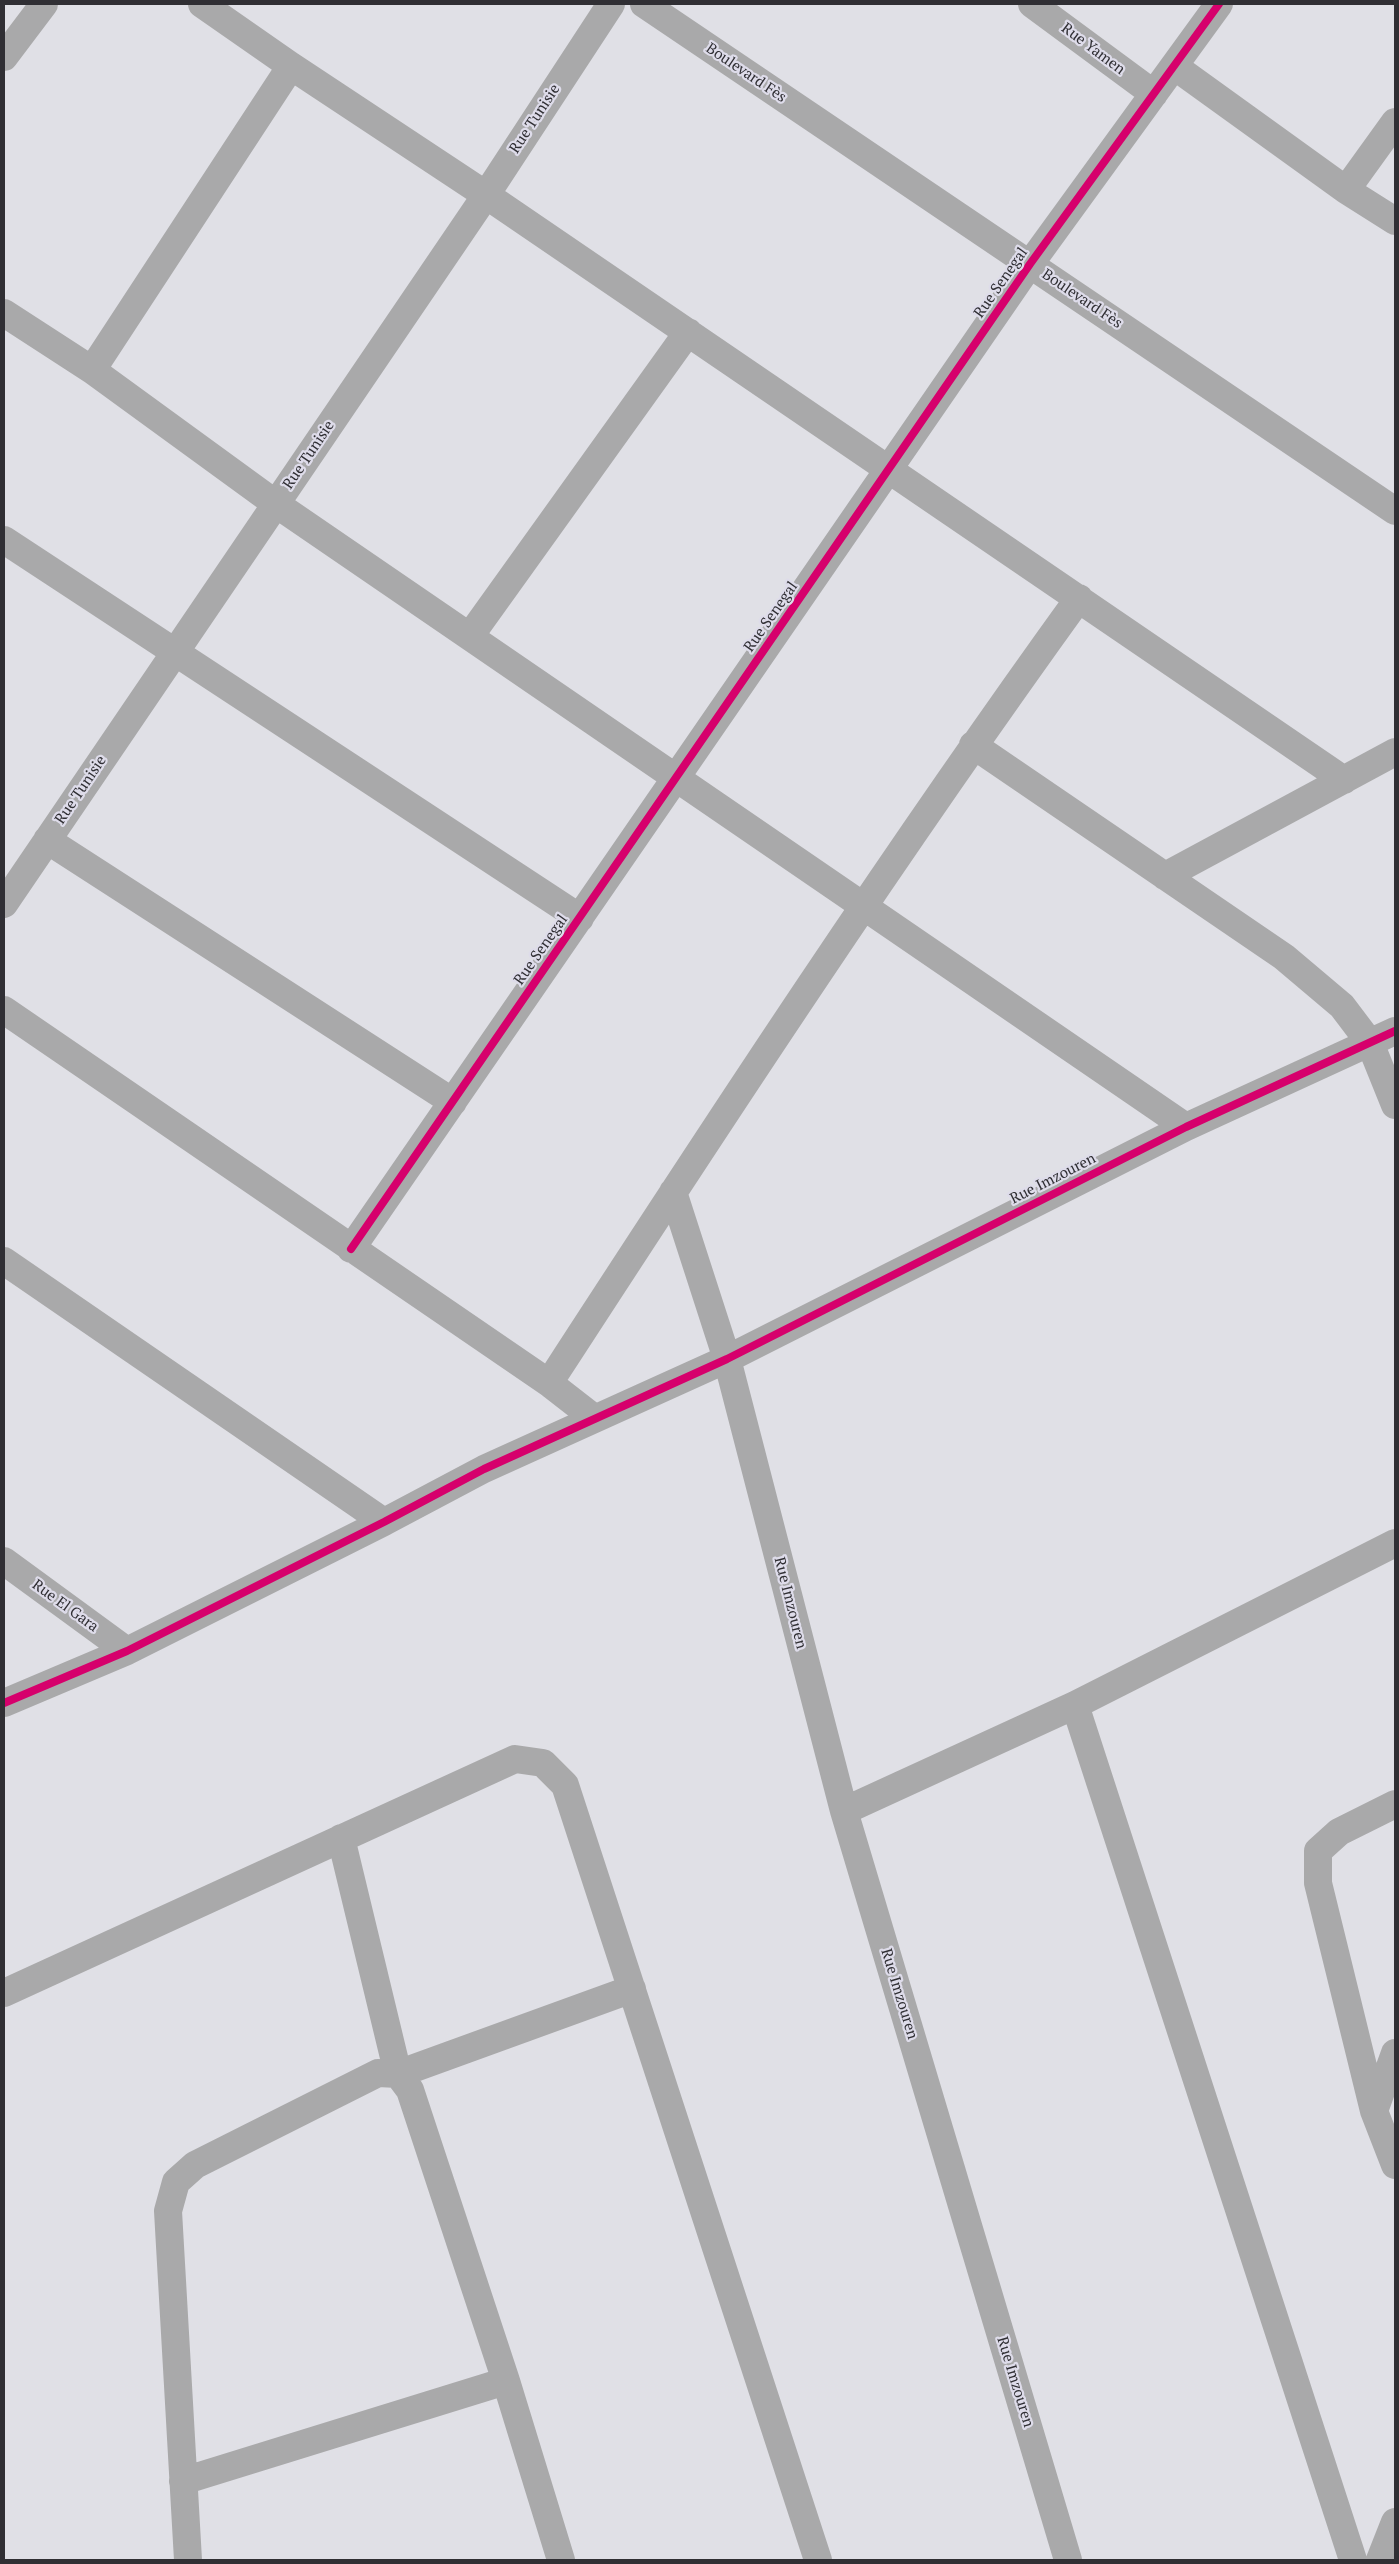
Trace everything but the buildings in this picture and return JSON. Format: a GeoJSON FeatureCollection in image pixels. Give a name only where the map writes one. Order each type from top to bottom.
{"type":"FeatureCollection","features":[{"type":"Feature","properties":{"kind":"street"},"geometry":{"type":"LineString","coordinates":[[4,57],[44,4]]}},
{"type":"Feature","properties":{"kind":"street"},"geometry":{"type":"LineString","coordinates":[[202,4],[291,66],[486,195],[890,469],[1344,780]]}},
{"type":"Feature","properties":{"kind":"street","name":"Rue Tunisie"},"geometry":{"type":"LineString","coordinates":[[4,904],[486,195],[611,4]]}},
{"type":"Feature","properties":{"kind":"street","name":"Boulevard Fès"},"geometry":{"type":"LineString","coordinates":[[644,4],[1395,510]]}},
{"type":"Feature","properties":{"kind":"street","name":"Rue Yamen"},"geometry":{"type":"LineString","coordinates":[[1032,4],[1154,94]]}},
{"type":"Feature","properties":{"kind":"street","name":"Rue Senegal"},"geometry":{"type":"LineString","coordinates":[[351,1249],[1030,264],[1219,4]]}},
{"type":"Feature","properties":{"kind":"street"},"geometry":{"type":"LineString","coordinates":[[92,370],[291,66]]}},
{"type":"Feature","properties":{"kind":"street"},"geometry":{"type":"LineString","coordinates":[[1174,66],[1346,190],[1395,221]]}},
{"type":"Feature","properties":{"kind":"street"},"geometry":{"type":"LineString","coordinates":[[1346,190],[1395,122]]}},
{"type":"Feature","properties":{"kind":"street"},"geometry":{"type":"LineString","coordinates":[[4,313],[92,370],[276,504],[864,904],[1186,1127]]}},
{"type":"Feature","properties":{"kind":"street"},"geometry":{"type":"LineString","coordinates":[[470,636],[688,332]]}},
{"type":"Feature","properties":{"kind":"street"},"geometry":{"type":"LineString","coordinates":[[4,540],[580,918]]}},
{"type":"Feature","properties":{"kind":"street"},"geometry":{"type":"LineString","coordinates":[[548,1383],[864,904],[973,745],[1079,598]]}},
{"type":"Feature","properties":{"kind":"street"},"geometry":{"type":"LineString","coordinates":[[973,745],[1284,956],[1342,1006],[1370,1043],[1395,1105]]}},
{"type":"Feature","properties":{"kind":"street"},"geometry":{"type":"LineString","coordinates":[[1165,876],[1395,752]]}},
{"type":"Feature","properties":{"kind":"street"},"geometry":{"type":"LineString","coordinates":[[47,840],[453,1102]]}},
{"type":"Feature","properties":{"kind":"street"},"geometry":{"type":"LineString","coordinates":[[4,1010],[548,1383],[594,1418]]}},
{"type":"Feature","properties":{"kind":"street","name":"Rue Imzouren"},"geometry":{"type":"LineString","coordinates":[[1068,2560],[844,1811],[727,1359],[1186,1127],[1395,1031]]}},
{"type":"Feature","properties":{"kind":"street"},"geometry":{"type":"LineString","coordinates":[[4,1703],[127,1650],[384,1522],[484,1469],[727,1359],[673,1192]]}},
{"type":"Feature","properties":{"kind":"street"},"geometry":{"type":"LineString","coordinates":[[4,1261],[384,1522]]}},
{"type":"Feature","properties":{"kind":"street"},"geometry":{"type":"LineString","coordinates":[[844,1811],[1075,1704],[1395,1543]]}},
{"type":"Feature","properties":{"kind":"street","name":"Rue El Gara"},"geometry":{"type":"LineString","coordinates":[[4,1562],[127,1650]]}},
{"type":"Feature","properties":{"kind":"street"},"geometry":{"type":"LineString","coordinates":[[1075,1704],[1352,2560]]}},
{"type":"Feature","properties":{"kind":"street"},"geometry":{"type":"LineString","coordinates":[[4,1993],[515,1759],[543,1763],[565,1785],[818,2560]]}},
{"type":"Feature","properties":{"kind":"street"},"geometry":{"type":"LineString","coordinates":[[1395,1804],[1339,1832],[1318,1850],[1318,1883],[1374,2111],[1395,2165]]}},
{"type":"Feature","properties":{"kind":"street"},"geometry":{"type":"LineString","coordinates":[[341,1838],[398,2074],[410,2090],[506,2381],[561,2560]]}},
{"type":"Feature","properties":{"kind":"street"},"geometry":{"type":"LineString","coordinates":[[188,2560],[168,2211],[176,2182],[195,2165],[378,2073],[398,2074],[632,1990]]}},
{"type":"Feature","properties":{"kind":"street"},"geometry":{"type":"LineString","coordinates":[[1374,2111],[1395,2053]]}},
{"type":"Feature","properties":{"kind":"street"},"geometry":{"type":"LineString","coordinates":[[183,2481],[506,2381]]}},
{"type":"Feature","properties":{"kind":"street"},"geometry":{"type":"LineString","coordinates":[[1380,2560],[1395,2522]]}},
{"type":"Feature","properties":{"kind":"cycle path"},"geometry":{"type":"LineString","coordinates":[[351,1249],[1030,264],[1219,4]]}},
{"type":"Feature","properties":{"kind":"cycle path"},"geometry":{"type":"LineString","coordinates":[[4,1703],[127,1651],[384,1522],[484,1469],[727,1359],[1186,1127],[1395,1031]]}}]}
